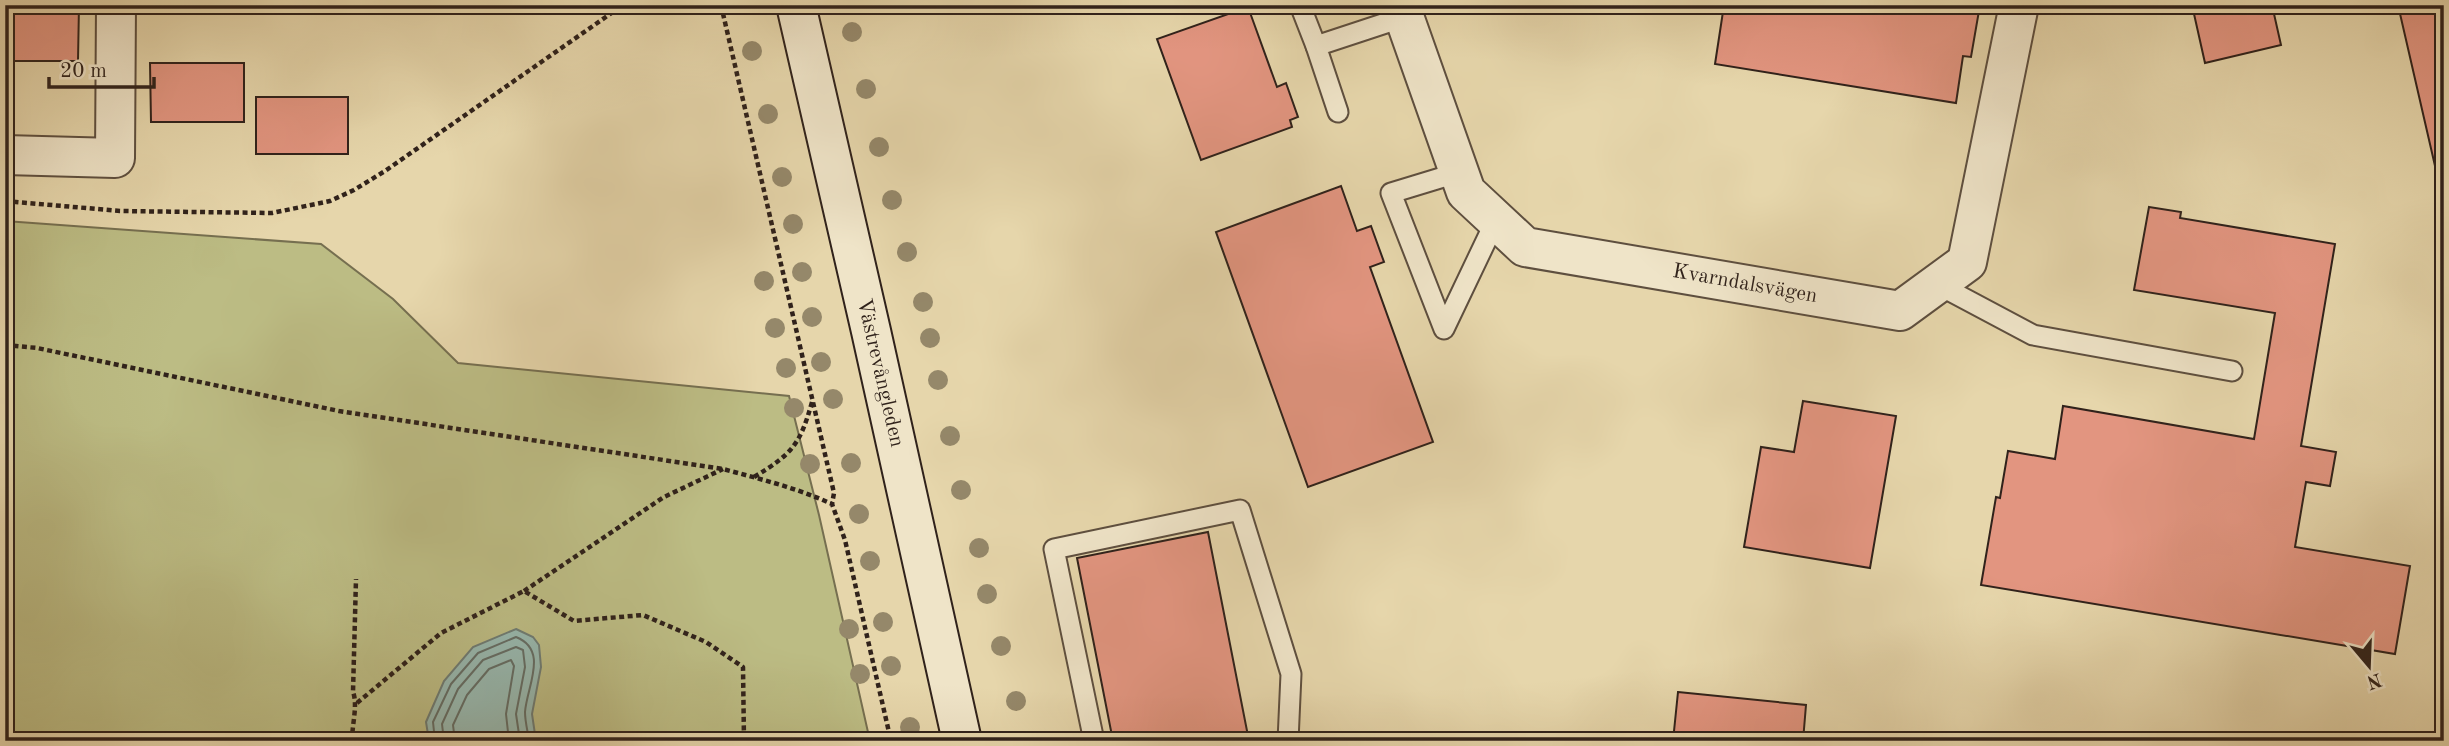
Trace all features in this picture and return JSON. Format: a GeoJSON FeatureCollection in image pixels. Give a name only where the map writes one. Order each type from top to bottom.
{"type":"FeatureCollection","features":[{"type":"Feature","properties":{"kind":"street"},"geometry":{"type":"LineString","coordinates":[[5,155],[115,158],[116,5]]}},
{"type":"Feature","properties":{"kind":"street","name":"Västrevångleden"},"geometry":{"type":"LineString","coordinates":[[796,5],[961,741]]}},
{"type":"Feature","properties":{"kind":"street","name":"Kvarndalsvägen"},"geometry":{"type":"LineString","coordinates":[[1402,11],[1466,192],[1525,247],[1900,311],[1967,262],[2019,5]]}},
{"type":"Feature","properties":{"kind":"lane"},"geometry":{"type":"LineString","coordinates":[[1300,5],[1338,112]]}},
{"type":"Feature","properties":{"kind":"lane"},"geometry":{"type":"LineString","coordinates":[[1315,46],[1402,11]]}},
{"type":"Feature","properties":{"kind":"lane"},"geometry":{"type":"LineString","coordinates":[[1460,173],[1391,193],[1444,328],[1496,220]]}},
{"type":"Feature","properties":{"kind":"lane"},"geometry":{"type":"LineString","coordinates":[[1937,284],[2033,335],[2231,371]]}},
{"type":"Feature","properties":{"kind":"lane"},"geometry":{"type":"LineString","coordinates":[[1094,741],[1054,549],[1240,510],[1291,674],[1288,741]]}},
{"type":"Feature","properties":{"kind":"path"},"geometry":{"type":"LineString","coordinates":[[5,201],[120,211],[272,213],[330,201],[385,171],[623,5]]}},
{"type":"Feature","properties":{"kind":"path"},"geometry":{"type":"LineString","coordinates":[[721,5],[834,493],[832,504],[845,540],[891,741]]}},
{"type":"Feature","properties":{"kind":"path"},"geometry":{"type":"LineString","coordinates":[[5,345],[49,350],[339,411],[723,469],[780,484],[832,504]]}},
{"type":"Feature","properties":{"kind":"path"},"geometry":{"type":"LineString","coordinates":[[754,477],[784,459],[804,431],[813,401]]}},
{"type":"Feature","properties":{"kind":"path"},"geometry":{"type":"LineString","coordinates":[[352,741],[352,718],[357,703],[441,633],[524,591],[664,497],[723,469]]}},
{"type":"Feature","properties":{"kind":"path"},"geometry":{"type":"LineString","coordinates":[[356,579],[353,692],[357,703]]}},
{"type":"Feature","properties":{"kind":"path"},"geometry":{"type":"LineString","coordinates":[[524,591],[574,621],[643,615],[706,642],[743,667],[744,741]]}},
{"type":"Feature","properties":{"kind":"green space"},"geometry":{"type":"Polygon","coordinates":[[[5,221],[321,244],[393,299],[458,363],[789,396],[870,741],[5,741],[5,221]]]}},
{"type":"Feature","properties":{"kind":"water"},"geometry":{"type":"Polygon","coordinates":[[[516,629],[533,637],[539,645],[541,667],[532,714],[536,741],[429,741],[426,722],[444,681],[473,647],[516,629]]]}},
{"type":"Feature","properties":{"kind":"building"},"geometry":{"type":"Polygon","coordinates":[[[5,5],[79,5],[78,61],[5,61],[5,5]]]}},
{"type":"Feature","properties":{"kind":"building"},"geometry":{"type":"Polygon","coordinates":[[[1724,5],[1980,5],[1971,57],[1963,56],[1956,103],[1715,64],[1724,5]]]}},
{"type":"Feature","properties":{"kind":"building"},"geometry":{"type":"Polygon","coordinates":[[[2192,5],[2272,5],[2281,45],[2205,63],[2192,5]]]}},
{"type":"Feature","properties":{"kind":"building"},"geometry":{"type":"Polygon","coordinates":[[[2398,5],[2444,5],[2444,205],[2398,5]]]}},
{"type":"Feature","properties":{"kind":"building"},"geometry":{"type":"Polygon","coordinates":[[[1248,7],[1277,87],[1286,83],[1298,117],[1290,120],[1292,127],[1201,160],[1157,39],[1248,7]]]}},
{"type":"Feature","properties":{"kind":"building"},"geometry":{"type":"Polygon","coordinates":[[[150,63],[244,63],[244,122],[151,122],[150,63]]]}},
{"type":"Feature","properties":{"kind":"building"},"geometry":{"type":"Polygon","coordinates":[[[256,97],[348,97],[348,154],[256,154],[256,97]]]}},
{"type":"Feature","properties":{"kind":"building"},"geometry":{"type":"Polygon","coordinates":[[[1341,186],[1357,231],[1371,226],[1384,262],[1370,267],[1433,442],[1308,487],[1216,232],[1341,186]]]}},
{"type":"Feature","properties":{"kind":"building"},"geometry":{"type":"Polygon","coordinates":[[[2149,207],[2181,212],[2180,218],[2335,244],[2301,446],[2336,452],[2330,486],[2306,482],[2295,547],[2410,566],[2395,654],[1981,585],[1996,497],[2000,498],[2008,451],[2055,459],[2063,406],[2254,439],[2275,313],[2134,290],[2149,207]]]}},
{"type":"Feature","properties":{"kind":"building"},"geometry":{"type":"Polygon","coordinates":[[[1803,401],[1896,416],[1870,568],[1744,547],[1761,447],[1794,452],[1803,401]]]}},
{"type":"Feature","properties":{"kind":"building"},"geometry":{"type":"Polygon","coordinates":[[[1208,532],[1249,741],[1113,741],[1077,558],[1208,532]]]}},
{"type":"Feature","properties":{"kind":"building"},"geometry":{"type":"Polygon","coordinates":[[[1678,692],[1806,705],[1803,741],[1673,741],[1678,692]]]}}]}
